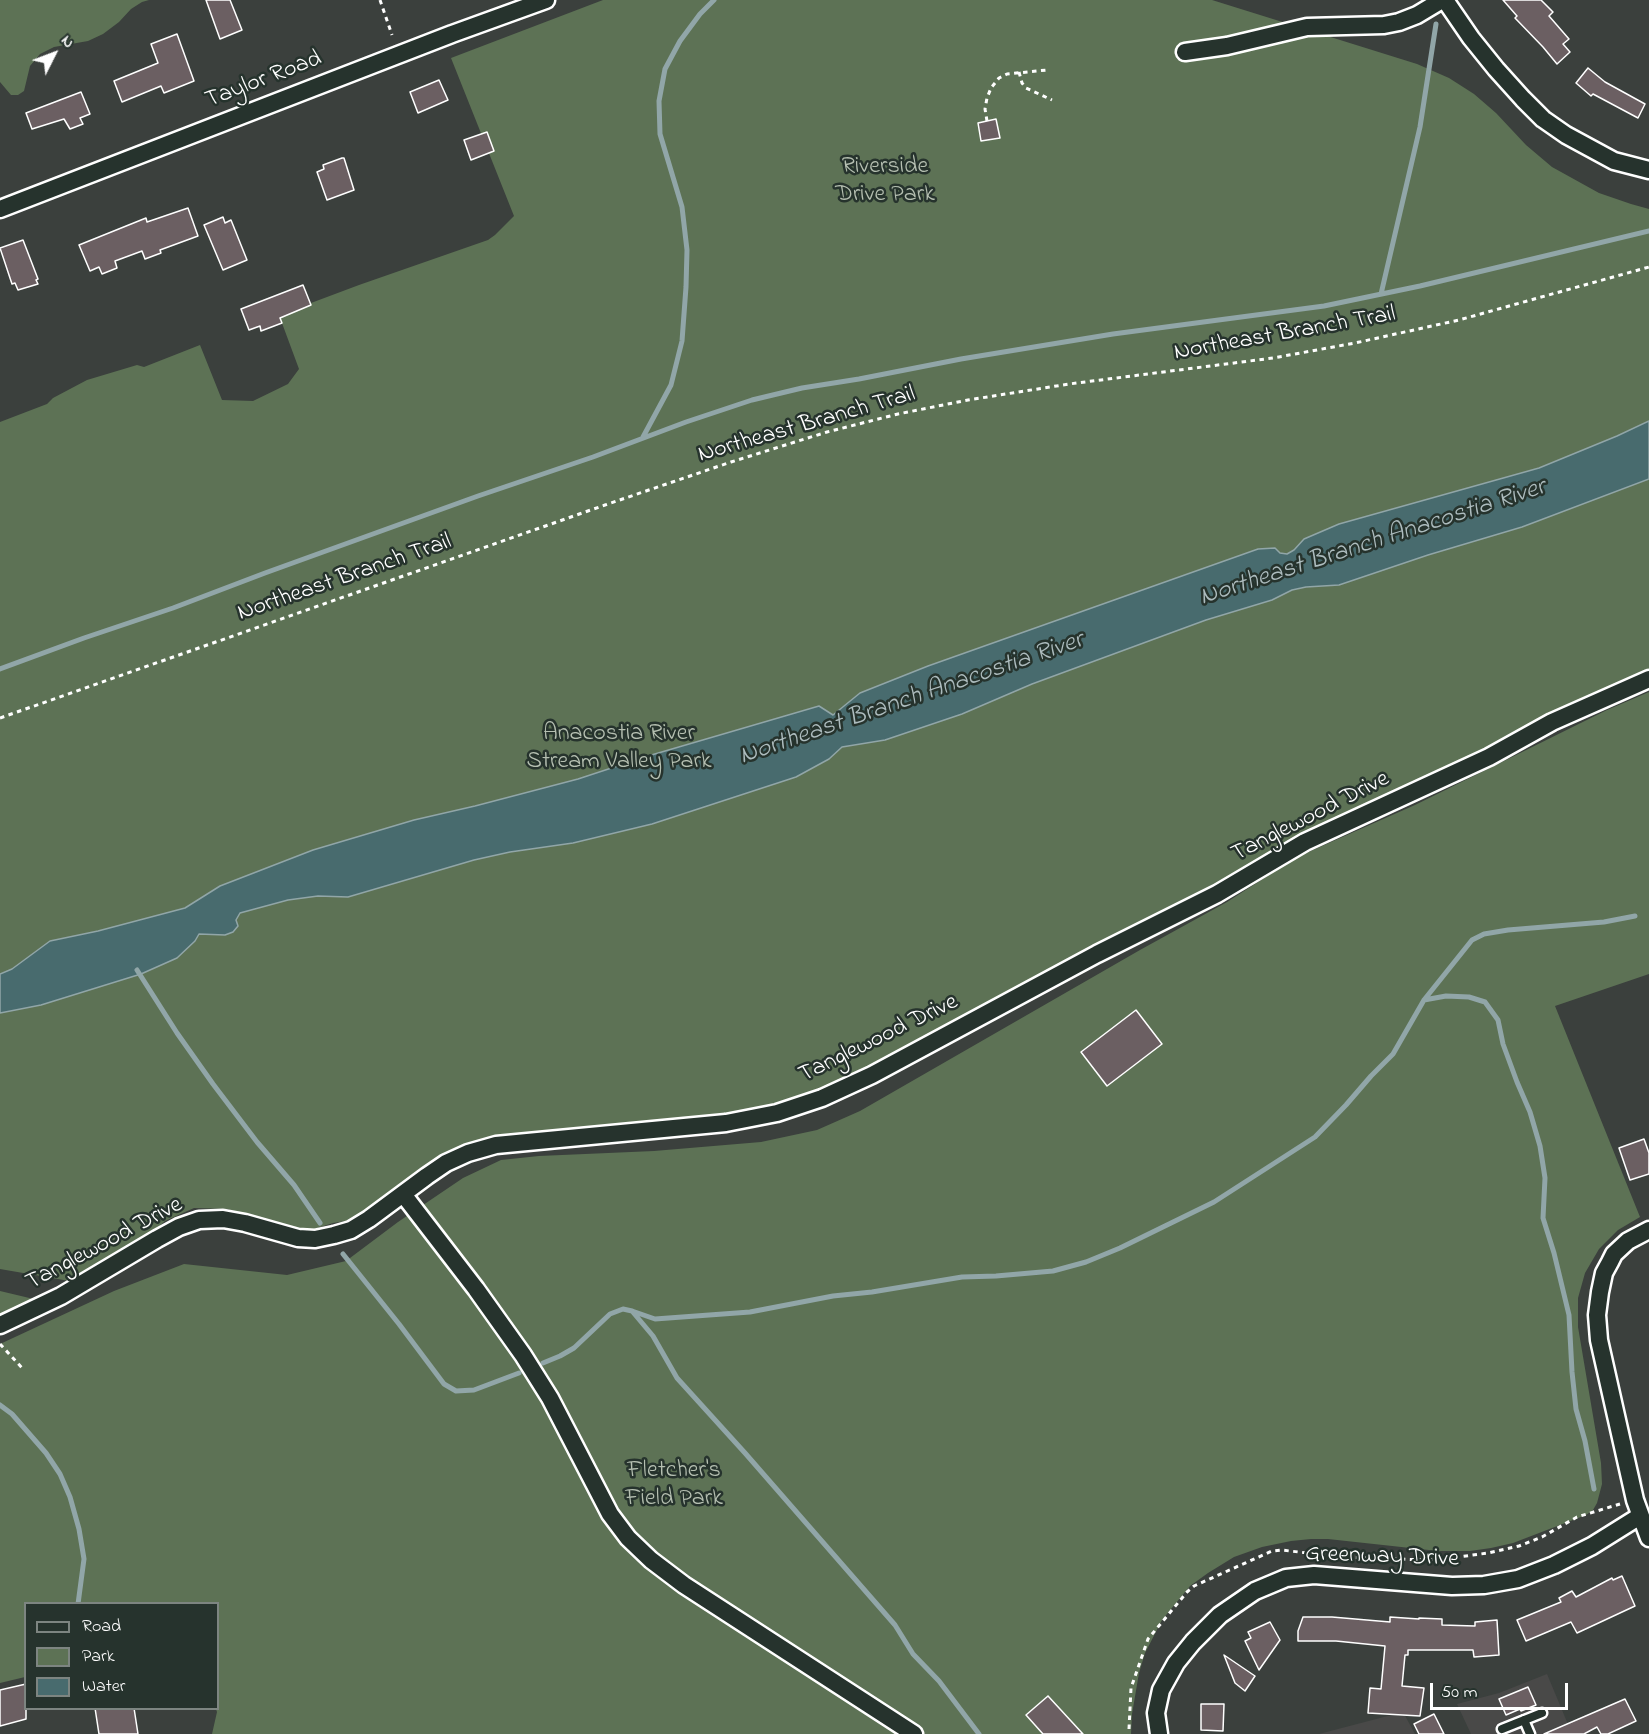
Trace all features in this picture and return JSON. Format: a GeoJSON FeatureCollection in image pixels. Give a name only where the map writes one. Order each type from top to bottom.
{"type":"FeatureCollection","features":[{"type":"Feature","properties":{"kind":"street","name":"Taylor Road"},"geometry":{"type":"LineString","coordinates":[[0,209],[452,34],[546,0]]}},
{"type":"Feature","properties":{"kind":"street"},"geometry":{"type":"LineString","coordinates":[[1185,52],[1227,46],[1307,27],[1399,22],[1444,0],[1496,69],[1543,119],[1566,135],[1614,161],[1649,170]]}},
{"type":"Feature","properties":{"kind":"street","name":"Tanglewood Drive"},"geometry":{"type":"LineString","coordinates":[[0,1325],[61,1296],[171,1231],[199,1220],[223,1219],[298,1238],[315,1239],[351,1230],[446,1163],[468,1153],[496,1145],[726,1123],[777,1113],[822,1098],[872,1075],[1097,954],[1217,894],[1305,842],[1489,757],[1552,722],[1649,679]]}},
{"type":"Feature","properties":{"kind":"street"},"geometry":{"type":"LineString","coordinates":[[403,1194],[523,1355],[610,1514],[628,1538],[651,1560],[684,1585],[914,1734]]}},
{"type":"Feature","properties":{"kind":"street"},"geometry":{"type":"LineString","coordinates":[[1649,1230],[1629,1241],[1614,1254],[1604,1274],[1597,1315],[1599,1340],[1635,1500],[1649,1538]]}},
{"type":"Feature","properties":{"kind":"street","name":"Greenway Drive"},"geometry":{"type":"LineString","coordinates":[[1159,1734],[1156,1713],[1161,1690],[1176,1663],[1193,1642],[1220,1616],[1255,1591],[1286,1578],[1314,1575],[1452,1586],[1484,1585],[1518,1579],[1592,1546],[1640,1516]]}},
{"type":"Feature","properties":{"kind":"lane"},"geometry":{"type":"LineString","coordinates":[[1497,1719],[1503,1732],[1542,1713]]}},
{"type":"Feature","properties":{"kind":"lane"},"geometry":{"type":"LineString","coordinates":[[1524,1720],[1530,1734]]}},
{"type":"Feature","properties":{"kind":"path"},"geometry":{"type":"LineString","coordinates":[[380,0],[392,35]]}},
{"type":"Feature","properties":{"kind":"path"},"geometry":{"type":"LineString","coordinates":[[987,121],[987,98],[999,78],[1006,74],[1047,70]]}},
{"type":"Feature","properties":{"kind":"path"},"geometry":{"type":"LineString","coordinates":[[1019,72],[1026,88],[1052,100]]}},
{"type":"Feature","properties":{"kind":"path","name":"Northeast Branch Trail"},"geometry":{"type":"LineString","coordinates":[[0,718],[605,505],[828,432],[898,414],[968,400],[1069,384],[1273,358],[1355,344],[1459,320],[1649,267]]}},
{"type":"Feature","properties":{"kind":"path"},"geometry":{"type":"LineString","coordinates":[[0,1344],[24,1370]]}},
{"type":"Feature","properties":{"kind":"shaded area"},"geometry":{"type":"Polygon","coordinates":[[[1547,1674],[1572,1734],[1471,1734],[1457,1704],[1499,1693],[1547,1674]]]}},
{"type":"Feature","properties":{"kind":"shaded area"},"geometry":{"type":"Polygon","coordinates":[[[1403,1712],[1415,1734],[1319,1734],[1403,1712]]]}},
{"type":"Feature","properties":{"kind":"green space"},"geometry":{"type":"Polygon","coordinates":[[[0,0],[149,0],[131,9],[103,34],[88,41],[54,47],[40,54],[30,66],[24,91],[18,95],[11,95],[0,82],[0,0]]]}},
{"type":"Feature","properties":{"kind":"green space","name":"Anacostia River Stream Valley Park"},"geometry":{"type":"Polygon","coordinates":[[[603,0],[1212,0],[1417,64],[1449,78],[1474,94],[1552,167],[1599,193],[1649,209],[1649,671],[1289,841],[1227,880],[860,1081],[746,1115],[559,1133],[491,1136],[430,1166],[352,1220],[308,1231],[227,1209],[194,1208],[165,1221],[141,1243],[81,1283],[0,1269],[0,422],[47,404],[53,398],[87,380],[137,365],[144,367],[200,345],[222,400],[253,401],[288,384],[299,369],[279,315],[488,240],[514,216],[451,58],[603,0]]]}},
{"type":"Feature","properties":{"kind":"green space","name":"Fletcher's Field Park"},"geometry":{"type":"Polygon","coordinates":[[[1649,692],[1649,974],[1555,1006],[1640,1217],[1618,1230],[1599,1249],[1585,1273],[1578,1298],[1578,1327],[1601,1463],[1602,1484],[1597,1503],[1586,1515],[1513,1543],[1470,1551],[1438,1551],[1311,1539],[1262,1547],[1234,1557],[1190,1586],[1162,1620],[1145,1653],[1139,1673],[1131,1734],[212,1734],[216,1710],[219,1710],[219,1602],[24,1602],[24,1677],[0,1683],[0,1344],[114,1291],[184,1264],[287,1275],[346,1261],[463,1178],[501,1160],[761,1142],[817,1130],[860,1111],[1227,902],[1297,857],[1415,805],[1607,710],[1649,692]]]}},
{"type":"Feature","properties":{"kind":"green space"},"geometry":{"type":"Polygon","coordinates":[[[0,1291],[42,1301],[0,1319],[0,1291]]]}},
{"type":"Feature","properties":{"kind":"water","name":"Northeast Branch Anacostia River"},"geometry":{"type":"Polygon","coordinates":[[[1649,421],[1649,479],[1522,527],[1339,585],[1292,590],[1272,600],[1206,620],[1032,684],[962,714],[885,740],[842,747],[829,759],[796,777],[652,824],[573,843],[474,860],[348,897],[318,896],[288,900],[240,913],[236,920],[238,926],[233,932],[225,935],[199,934],[177,958],[141,974],[41,1005],[0,1013],[0,974],[12,969],[50,941],[185,908],[220,886],[313,850],[414,820],[578,779],[819,706],[833,715],[860,693],[928,666],[1258,549],[1275,548],[1280,553],[1287,554],[1304,539],[1339,524],[1539,468],[1649,421]]]}},
{"type":"Feature","properties":{"kind":"building"},"geometry":{"type":"Polygon","coordinates":[[[206,0],[230,0],[242,30],[220,39],[206,0]]]}},
{"type":"Feature","properties":{"kind":"building"},"geometry":{"type":"Polygon","coordinates":[[[1503,0],[1541,0],[1553,12],[1549,16],[1569,39],[1563,44],[1570,52],[1557,64],[1515,18],[1517,16],[1503,0]]]}},
{"type":"Feature","properties":{"kind":"building"},"geometry":{"type":"Polygon","coordinates":[[[177,34],[194,81],[164,93],[161,86],[122,102],[114,81],[158,63],[151,44],[177,34]]]}},
{"type":"Feature","properties":{"kind":"building"},"geometry":{"type":"Polygon","coordinates":[[[1588,68],[1605,82],[1645,104],[1638,118],[1593,94],[1591,96],[1576,83],[1588,68]]]}},
{"type":"Feature","properties":{"kind":"building"},"geometry":{"type":"Polygon","coordinates":[[[439,80],[448,100],[418,113],[410,92],[439,80]]]}},
{"type":"Feature","properties":{"kind":"building"},"geometry":{"type":"Polygon","coordinates":[[[81,92],[90,114],[80,118],[83,124],[70,129],[64,119],[32,129],[26,113],[81,92]]]}},
{"type":"Feature","properties":{"kind":"building"},"geometry":{"type":"Polygon","coordinates":[[[996,119],[1000,138],[981,141],[978,123],[996,119]]]}},
{"type":"Feature","properties":{"kind":"building"},"geometry":{"type":"Polygon","coordinates":[[[487,132],[494,151],[471,160],[464,140],[487,132]]]}},
{"type":"Feature","properties":{"kind":"building"},"geometry":{"type":"Polygon","coordinates":[[[344,158],[354,190],[327,200],[317,172],[324,169],[323,165],[344,158]]]}},
{"type":"Feature","properties":{"kind":"building"},"geometry":{"type":"Polygon","coordinates":[[[188,208],[198,236],[160,250],[161,253],[145,259],[142,251],[115,261],[117,268],[102,274],[99,267],[90,271],[79,245],[146,218],[147,222],[188,208]]]}},
{"type":"Feature","properties":{"kind":"building"},"geometry":{"type":"Polygon","coordinates":[[[223,217],[225,223],[231,220],[247,260],[223,270],[204,225],[223,217]]]}},
{"type":"Feature","properties":{"kind":"building"},"geometry":{"type":"Polygon","coordinates":[[[23,240],[38,284],[18,290],[15,283],[12,284],[0,248],[23,240]]]}},
{"type":"Feature","properties":{"kind":"building"},"geometry":{"type":"Polygon","coordinates":[[[303,285],[311,305],[280,318],[282,323],[261,331],[260,326],[249,330],[241,309],[303,285]]]}},
{"type":"Feature","properties":{"kind":"building"},"geometry":{"type":"Polygon","coordinates":[[[1136,1010],[1162,1044],[1107,1086],[1081,1052],[1136,1010]]]}},
{"type":"Feature","properties":{"kind":"building"},"geometry":{"type":"Polygon","coordinates":[[[1644,1139],[1649,1153],[1649,1174],[1630,1180],[1619,1148],[1644,1139]]]}},
{"type":"Feature","properties":{"kind":"building"},"geometry":{"type":"Polygon","coordinates":[[[1622,1576],[1635,1606],[1577,1633],[1571,1622],[1526,1641],[1517,1620],[1561,1602],[1559,1598],[1572,1591],[1576,1597],[1612,1578],[1613,1580],[1622,1576]]]}},
{"type":"Feature","properties":{"kind":"building"},"geometry":{"type":"Polygon","coordinates":[[[1303,1617],[1390,1622],[1390,1617],[1442,1619],[1442,1625],[1475,1626],[1475,1622],[1497,1620],[1499,1655],[1474,1657],[1473,1650],[1408,1650],[1408,1655],[1405,1655],[1402,1686],[1424,1688],[1420,1716],[1368,1713],[1370,1688],[1381,1689],[1385,1646],[1336,1641],[1298,1641],[1298,1631],[1303,1617]]]}},
{"type":"Feature","properties":{"kind":"building"},"geometry":{"type":"Polygon","coordinates":[[[1270,1622],[1280,1640],[1259,1670],[1245,1641],[1251,1638],[1248,1632],[1270,1622]]]}},
{"type":"Feature","properties":{"kind":"building"},"geometry":{"type":"Polygon","coordinates":[[[1224,1655],[1255,1676],[1245,1691],[1235,1683],[1224,1655]]]}},
{"type":"Feature","properties":{"kind":"building"},"geometry":{"type":"Polygon","coordinates":[[[24,1684],[26,1719],[0,1726],[0,1690],[24,1684]]]}},
{"type":"Feature","properties":{"kind":"building"},"geometry":{"type":"Polygon","coordinates":[[[1528,1687],[1536,1705],[1506,1715],[1499,1699],[1528,1687]]]}},
{"type":"Feature","properties":{"kind":"building"},"geometry":{"type":"Polygon","coordinates":[[[1048,1696],[1083,1734],[1043,1734],[1026,1715],[1048,1696]]]}},
{"type":"Feature","properties":{"kind":"building"},"geometry":{"type":"Polygon","coordinates":[[[1625,1699],[1636,1721],[1608,1734],[1601,1734],[1597,1727],[1584,1734],[1544,1734],[1625,1699]]]}},
{"type":"Feature","properties":{"kind":"building"},"geometry":{"type":"Polygon","coordinates":[[[1201,1704],[1224,1704],[1223,1731],[1201,1730],[1201,1704]]]}},
{"type":"Feature","properties":{"kind":"building"},"geometry":{"type":"Polygon","coordinates":[[[95,1710],[134,1710],[138,1734],[99,1734],[95,1710]]]}},
{"type":"Feature","properties":{"kind":"building"},"geometry":{"type":"Polygon","coordinates":[[[1434,1714],[1444,1734],[1419,1734],[1414,1724],[1434,1714]]]}},
{"type":"Feature","properties":{"kind":"waterway"},"geometry":{"type":"LineString","coordinates":[[643,437],[671,385],[682,341],[686,287],[687,250],[682,207],[660,134],[659,101],[665,69],[680,41],[700,14],[714,0]]}},
{"type":"Feature","properties":{"kind":"waterway"},"geometry":{"type":"LineString","coordinates":[[1381,294],[1420,127],[1436,24]]}},
{"type":"Feature","properties":{"kind":"waterway"},"geometry":{"type":"LineString","coordinates":[[0,669],[478,496],[752,400],[802,388],[1113,334],[1324,306],[1420,286],[1649,231]]}},
{"type":"Feature","properties":{"kind":"waterway"},"geometry":{"type":"LineString","coordinates":[[632,1311],[655,1319],[750,1312],[833,1296],[962,1277],[1053,1271],[1086,1262],[1214,1202],[1315,1137],[1393,1054],[1424,1000],[1472,940],[1484,934],[1508,930],[1604,922],[1635,916]]}},
{"type":"Feature","properties":{"kind":"waterway"},"geometry":{"type":"LineString","coordinates":[[137,970],[213,1084],[257,1142],[294,1185],[320,1223]]}},
{"type":"Feature","properties":{"kind":"waterway"},"geometry":{"type":"LineString","coordinates":[[1424,1000],[1446,996],[1469,997],[1485,1002],[1498,1020],[1503,1044],[1530,1112],[1540,1146],[1545,1178],[1543,1218],[1569,1315],[1576,1409],[1594,1489]]}},
{"type":"Feature","properties":{"kind":"waterway"},"geometry":{"type":"LineString","coordinates":[[343,1254],[444,1384],[456,1391],[474,1390],[519,1373]]}},
{"type":"Feature","properties":{"kind":"waterway"},"geometry":{"type":"LineString","coordinates":[[543,1363],[574,1348],[610,1314],[623,1309],[632,1311],[653,1336],[677,1378],[895,1625],[913,1654],[939,1681],[979,1734]]}},
{"type":"Feature","properties":{"kind":"waterway"},"geometry":{"type":"LineString","coordinates":[[0,1405],[12,1414],[46,1453],[60,1474],[70,1497],[84,1559],[78,1602]]}},
{"type":"Feature","properties":{"kind":"park label","name":"Riverside Drive Park"},"geometry":{"type":"Point","coordinates":[885,182]}}]}
